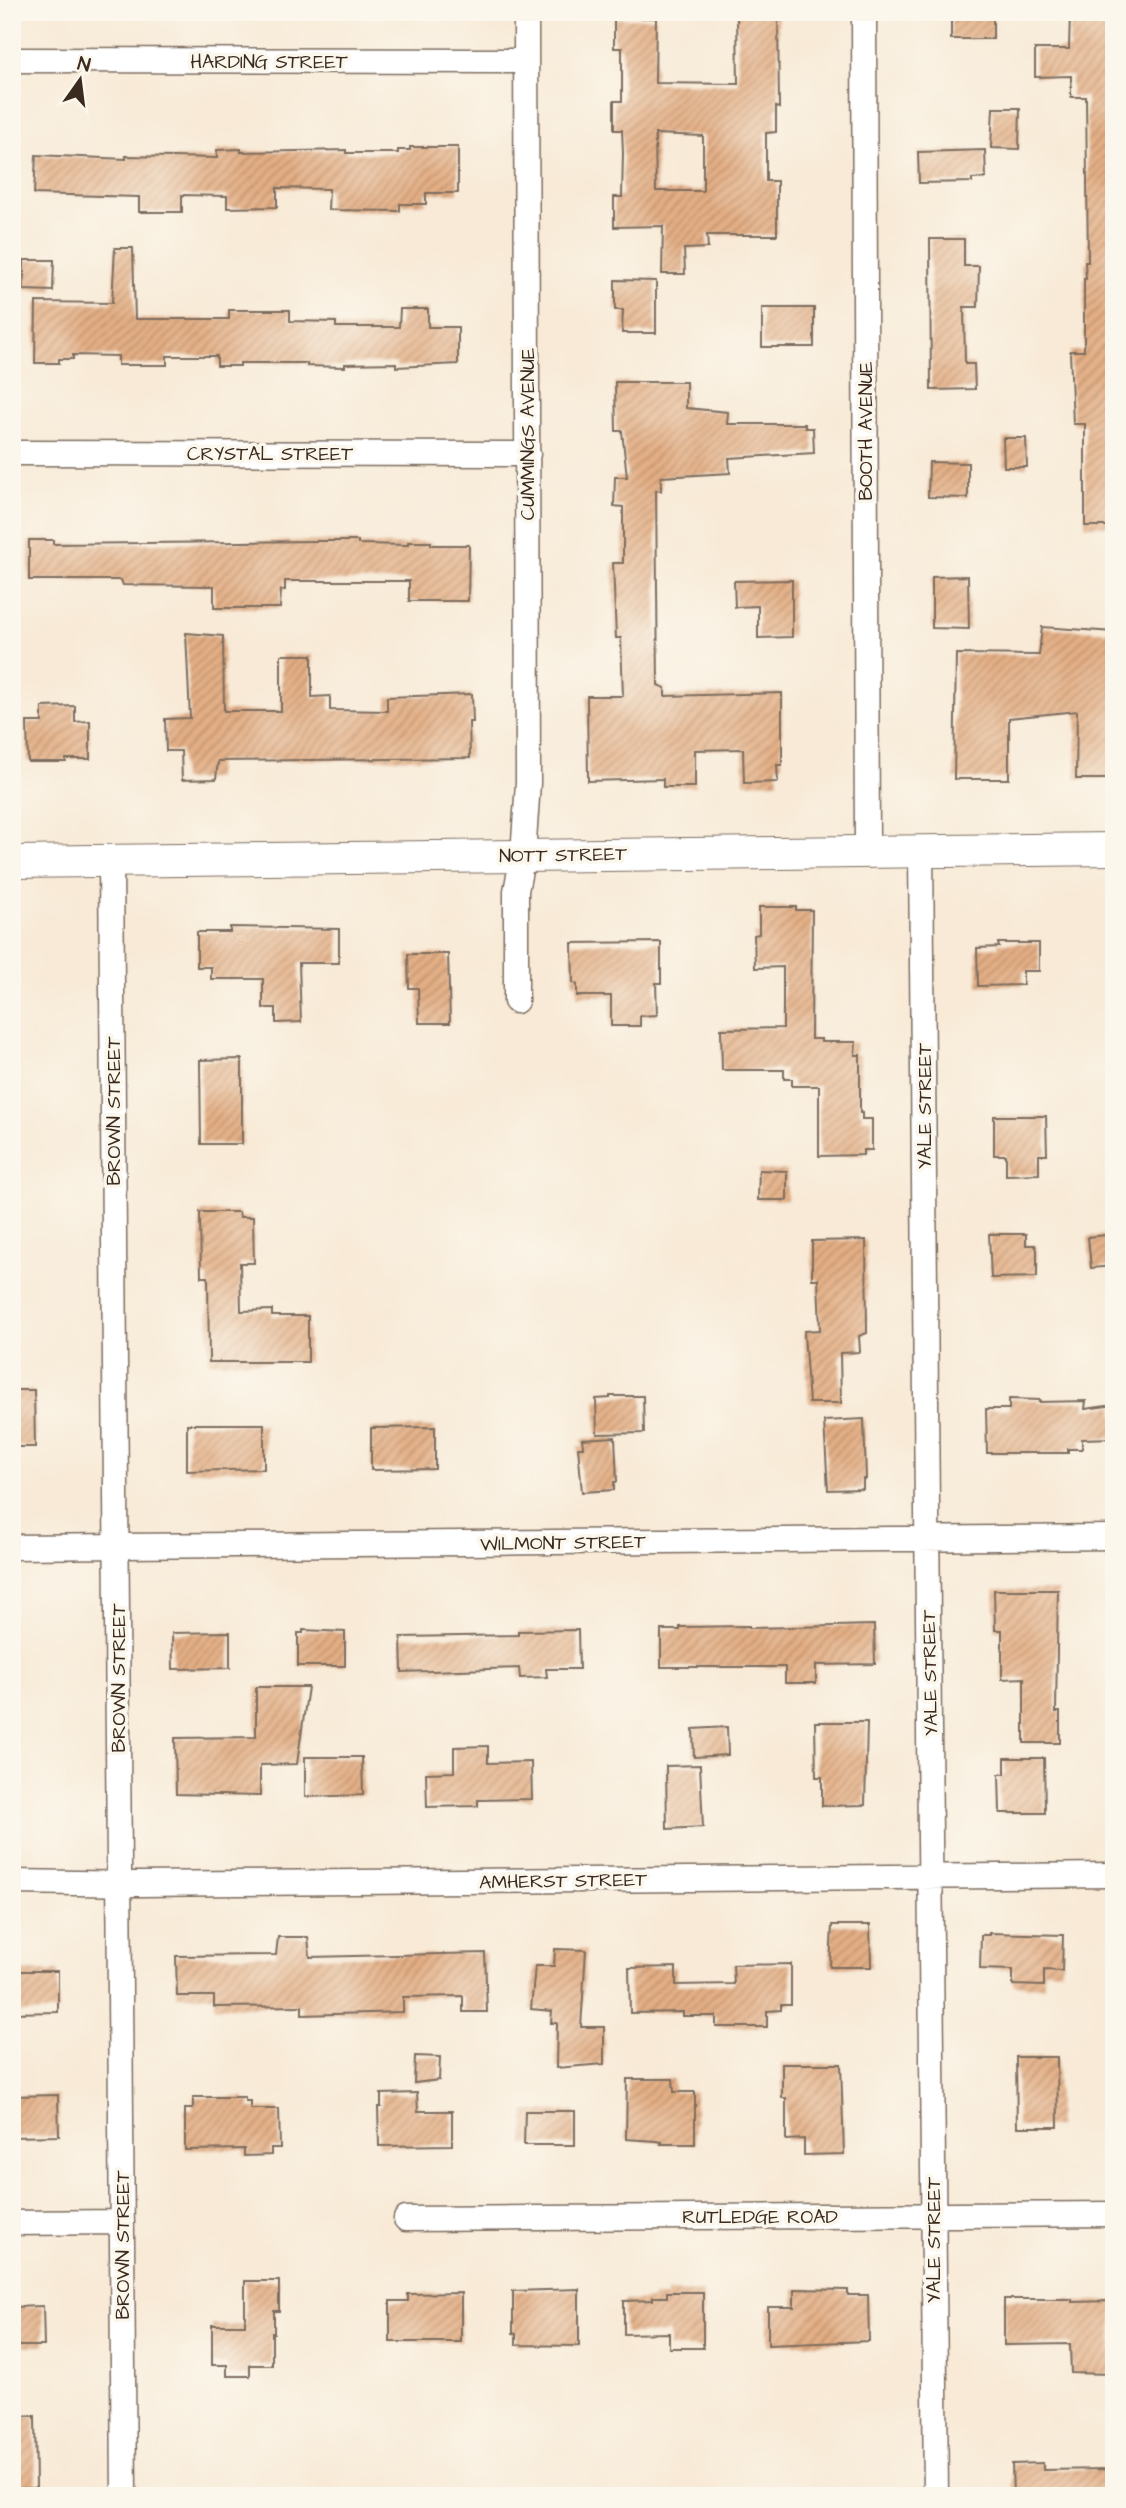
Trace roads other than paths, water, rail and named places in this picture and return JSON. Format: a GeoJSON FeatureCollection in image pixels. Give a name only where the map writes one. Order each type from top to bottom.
{"type":"FeatureCollection","features":[{"type":"Feature","properties":{"kind":"street","name":"CUMMINGS AVENUE"},"geometry":{"type":"LineString","coordinates":[[516,1001],[515,900],[523,855],[528,783],[526,12]]}},
{"type":"Feature","properties":{"kind":"street","name":"BOOTH AVENUE"},"geometry":{"type":"LineString","coordinates":[[864,12],[867,851]]}},
{"type":"Feature","properties":{"kind":"street","name":"HARDING STREET"},"geometry":{"type":"LineString","coordinates":[[12,60],[526,61]]}},
{"type":"Feature","properties":{"kind":"street","name":"CRYSTAL STREET"},"geometry":{"type":"LineString","coordinates":[[12,453],[528,454]]}},
{"type":"Feature","properties":{"kind":"street","name":"NOTT STREET"},"geometry":{"type":"LineString","coordinates":[[12,862],[1114,849]]}},
{"type":"Feature","properties":{"kind":"street","name":"YALE STREET"},"geometry":{"type":"LineString","coordinates":[[921,850],[936,2496]]}},
{"type":"Feature","properties":{"kind":"street","name":"BROWN STREET"},"geometry":{"type":"LineString","coordinates":[[111,861],[124,2496]]}},
{"type":"Feature","properties":{"kind":"street","name":"WILMONT STREET"},"geometry":{"type":"LineString","coordinates":[[12,1546],[1114,1537]]}},
{"type":"Feature","properties":{"kind":"street","name":"AMHERST STREET"},"geometry":{"type":"LineString","coordinates":[[12,1882],[119,1884],[1114,1875]]}},
{"type":"Feature","properties":{"kind":"street","name":"RUTLEDGE ROAD"},"geometry":{"type":"LineString","coordinates":[[406,2219],[1114,2214]]}},
{"type":"Feature","properties":{"kind":"street"},"geometry":{"type":"LineString","coordinates":[[12,2222],[122,2222]]}}]}
